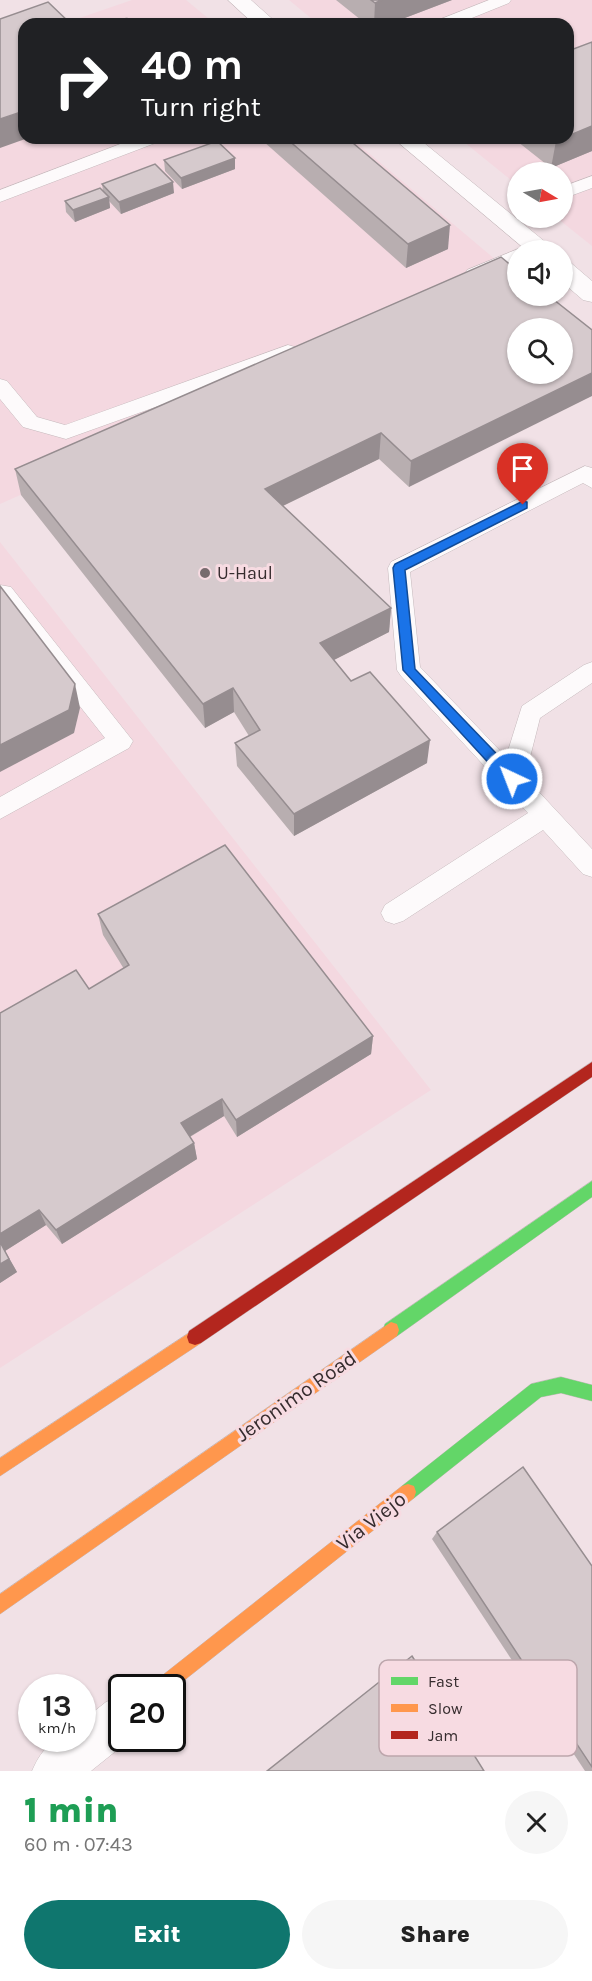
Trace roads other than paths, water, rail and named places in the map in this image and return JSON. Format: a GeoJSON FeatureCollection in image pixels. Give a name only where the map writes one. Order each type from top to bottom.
{"type":"FeatureCollection","features":[{"type":"Feature","properties":{"kind":"main road"},"geometry":{"type":"LineString","coordinates":[[0,1468],[592,1069]]}},
{"type":"Feature","properties":{"kind":"main road","name":"Jeronimo Road"},"geometry":{"type":"LineString","coordinates":[[0,1605],[592,1188]]}},
{"type":"Feature","properties":{"kind":"main road","name":"Via Viejo"},"geometry":{"type":"LineString","coordinates":[[178,1674],[537,1390],[561,1384],[592,1393]]}},
{"type":"Feature","properties":{"kind":"street"},"geometry":{"type":"LineString","coordinates":[[238,0],[260,18]]}},
{"type":"Feature","properties":{"kind":"street"},"geometry":{"type":"LineString","coordinates":[[412,144],[507,215]]}},
{"type":"Feature","properties":{"kind":"street"},"geometry":{"type":"LineString","coordinates":[[55,1771],[108,1729]]}},
{"type":"Feature","properties":{"kind":"lane"},"geometry":{"type":"LineString","coordinates":[[457,18],[503,0]]}},
{"type":"Feature","properties":{"kind":"lane"},"geometry":{"type":"LineString","coordinates":[[0,196],[136,144]]}},
{"type":"Feature","properties":{"kind":"lane"},"geometry":{"type":"LineString","coordinates":[[573,189],[592,181]]}},
{"type":"Feature","properties":{"kind":"lane"},"geometry":{"type":"LineString","coordinates":[[453,282],[507,260]]}},
{"type":"Feature","properties":{"kind":"lane"},"geometry":{"type":"LineString","coordinates":[[0,386],[30,422],[66,432],[305,345]]}},
{"type":"Feature","properties":{"kind":"lane"},"geometry":{"type":"LineString","coordinates":[[589,859],[544,816],[409,670],[399,568],[585,473],[592,480]]}},
{"type":"Feature","properties":{"kind":"lane"},"geometry":{"type":"LineString","coordinates":[[0,592],[121,741],[0,809]]}},
{"type":"Feature","properties":{"kind":"lane"},"geometry":{"type":"LineString","coordinates":[[512,779],[530,713],[592,671]]}},
{"type":"Feature","properties":{"kind":"lane"},"geometry":{"type":"LineString","coordinates":[[394,913],[544,816]]}},
{"type":"Feature","properties":{"kind":"place","name":"U-Haul"},"geometry":{"type":"Point","coordinates":[205,573]}}]}
